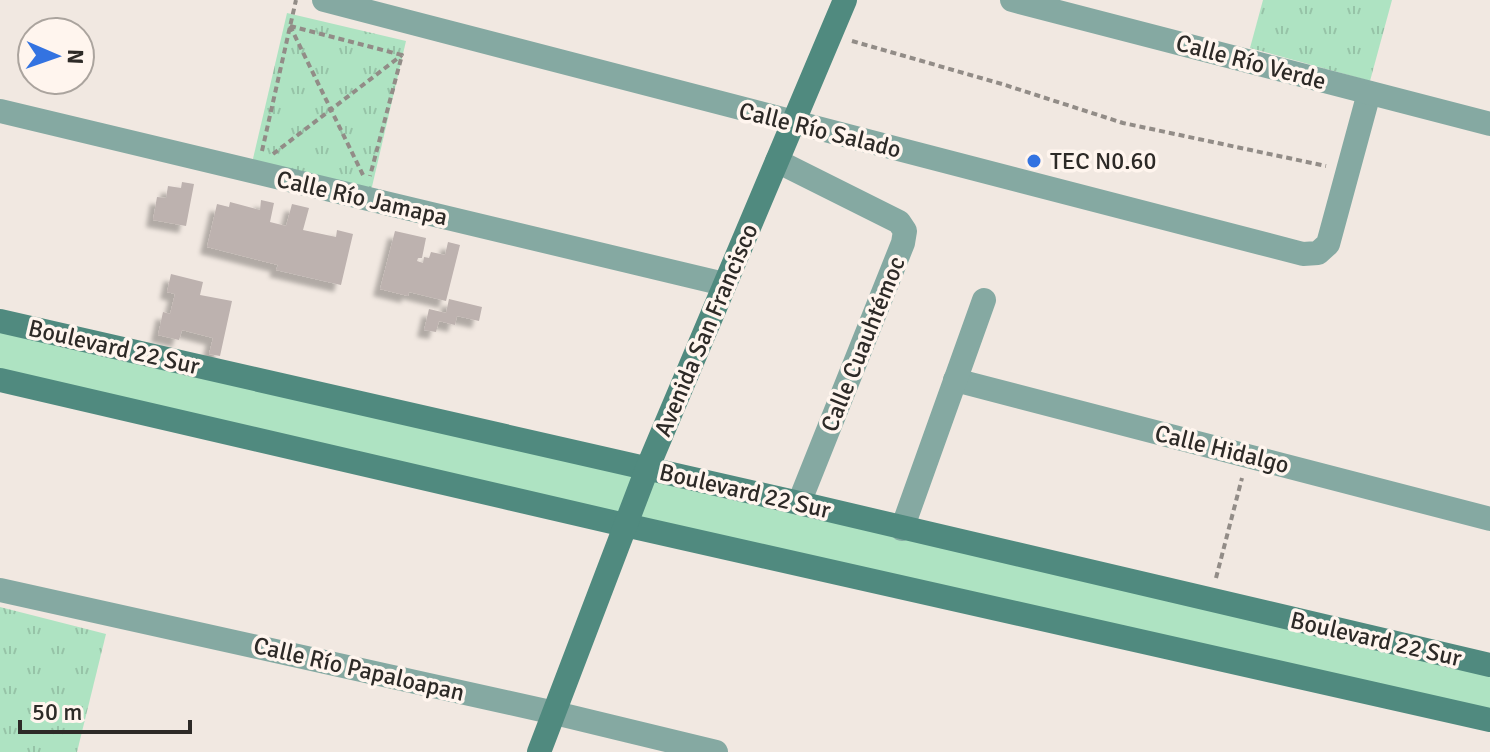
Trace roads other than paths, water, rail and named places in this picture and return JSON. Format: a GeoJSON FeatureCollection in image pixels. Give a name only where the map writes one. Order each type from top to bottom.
{"type":"FeatureCollection","features":[{"type":"Feature","properties":{"kind":"street","name":"Calle Río Salado"},"geometry":{"type":"LineString","coordinates":[[324,0],[1303,254],[1318,253],[1328,244],[1369,93]]}},
{"type":"Feature","properties":{"kind":"street","name":"Avenida San Francisco"},"geometry":{"type":"LineString","coordinates":[[539,752],[647,469],[845,0]]}},
{"type":"Feature","properties":{"kind":"street","name":"Calle Río Verde"},"geometry":{"type":"LineString","coordinates":[[1012,0],[1490,124]]}},
{"type":"Feature","properties":{"kind":"street","name":"Calle Río Jamapa"},"geometry":{"type":"LineString","coordinates":[[0,111],[724,284]]}},
{"type":"Feature","properties":{"kind":"street","name":"Calle Cuauhtémoc"},"geometry":{"type":"LineString","coordinates":[[777,161],[899,222],[905,231],[903,243],[799,503]]}},
{"type":"Feature","properties":{"kind":"street"},"geometry":{"type":"LineString","coordinates":[[902,529],[984,300]]}},
{"type":"Feature","properties":{"kind":"street","name":"Boulevard 22 Sur"},"geometry":{"type":"LineString","coordinates":[[0,321],[799,503],[1490,665]]}},
{"type":"Feature","properties":{"kind":"street"},"geometry":{"type":"LineString","coordinates":[[0,380],[1490,720]]}},
{"type":"Feature","properties":{"kind":"street","name":"Calle Hidalgo"},"geometry":{"type":"LineString","coordinates":[[955,380],[1490,519]]}},
{"type":"Feature","properties":{"kind":"street","name":"Calle Río Papaloapan"},"geometry":{"type":"LineString","coordinates":[[0,590],[555,713],[716,752]]}},
{"type":"Feature","properties":{"kind":"place","name":"TEC N0.60"},"geometry":{"type":"Point","coordinates":[1034,161]}}]}
